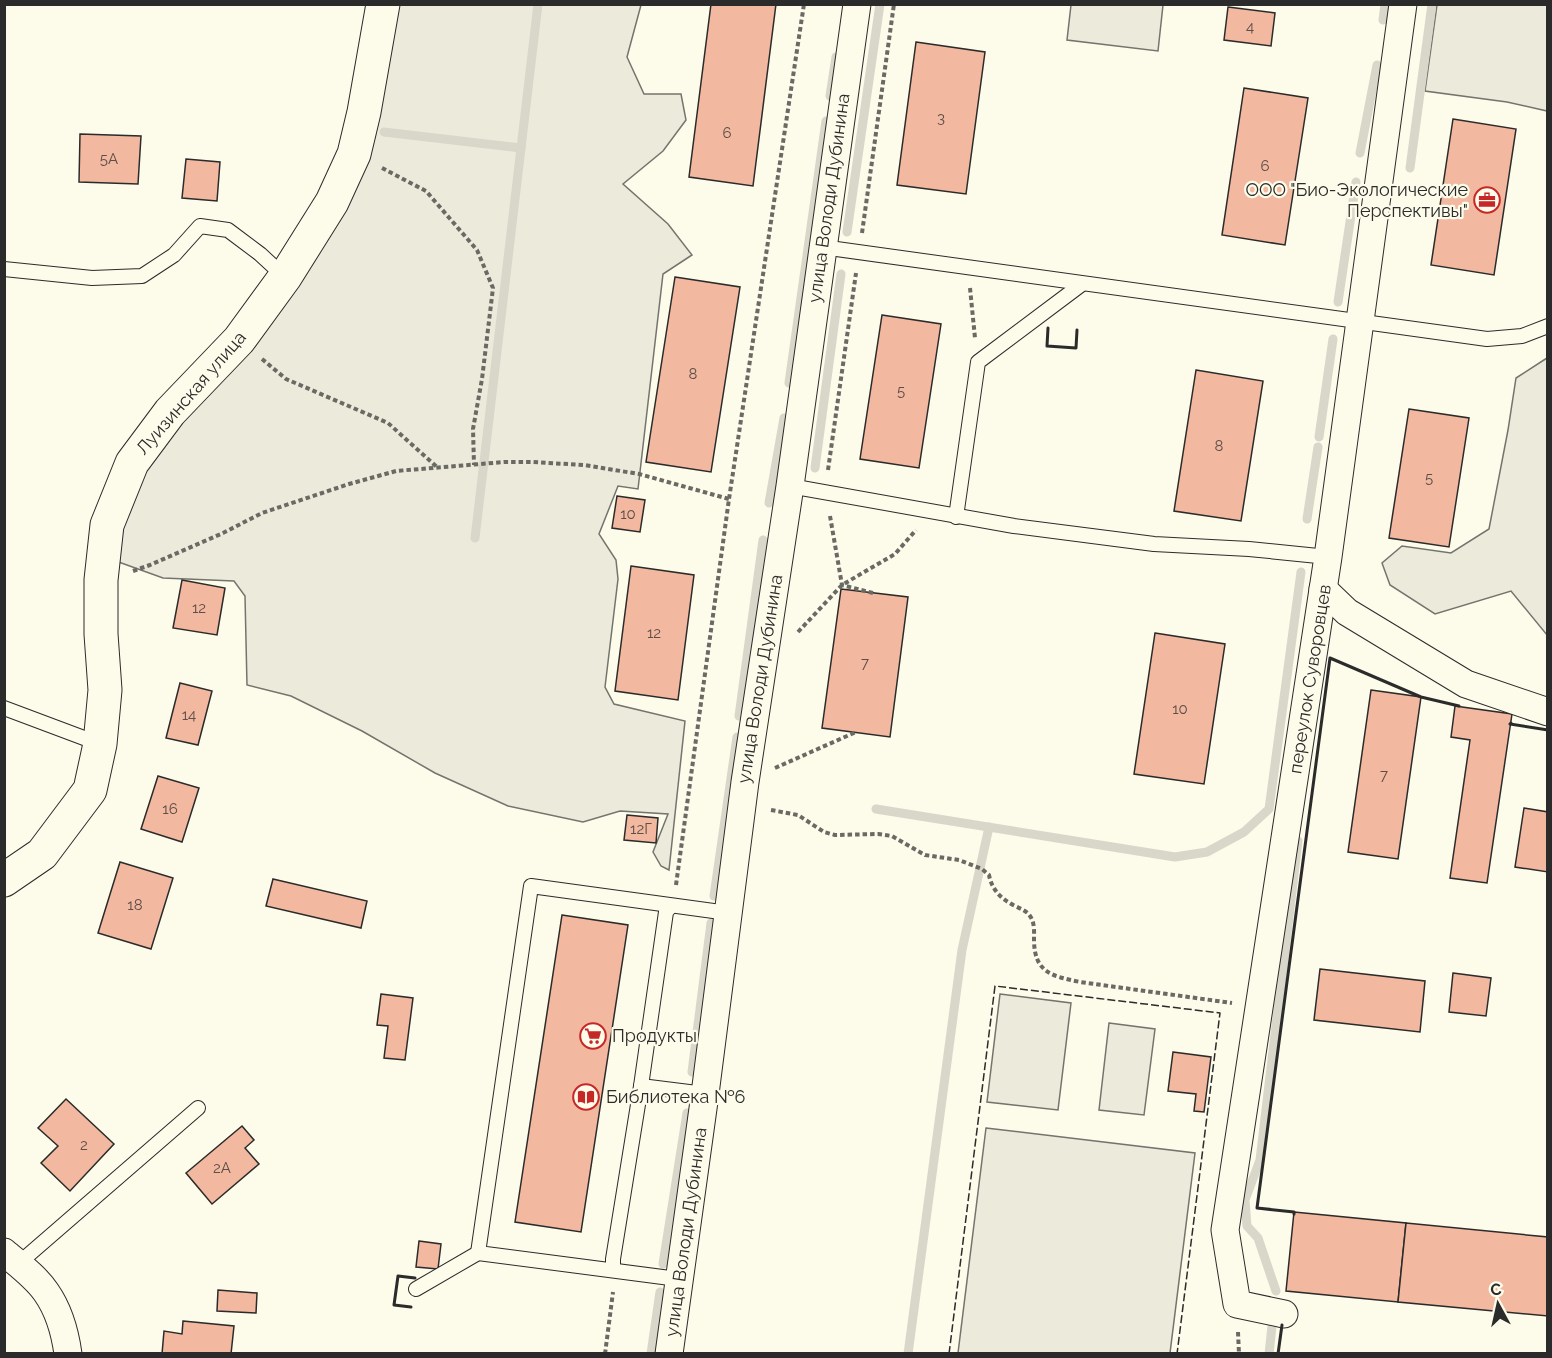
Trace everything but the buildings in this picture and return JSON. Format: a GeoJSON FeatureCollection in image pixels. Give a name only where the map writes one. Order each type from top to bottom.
{"type":"FeatureCollection","features":[{"type":"Feature","properties":{"kind":"street","name":"Луизинская улица"},"geometry":{"type":"LineString","coordinates":[[4,880],[42,854],[90,790],[100,744],[105,690],[101,634],[101,580],[107,525],[132,463],[171,412],[239,340],[285,277],[332,202],[354,154],[383,4]]}},
{"type":"Feature","properties":{"kind":"street","name":"улица Володи Дубинина"},"geometry":{"type":"LineString","coordinates":[[669,1353],[743,794],[790,486],[857,4]]}},
{"type":"Feature","properties":{"kind":"street","name":"переулок Суворовцев"},"geometry":{"type":"LineString","coordinates":[[1284,1314],[1236,1305],[1225,1230],[1328,557],[1403,4]]}},
{"type":"Feature","properties":{"kind":"street"},"geometry":{"type":"LineString","coordinates":[[1323,589],[1347,612],[1466,684],[1548,712]]}},
{"type":"Feature","properties":{"kind":"street"},"geometry":{"type":"LineString","coordinates":[[11,1258],[45,1290],[57,1311],[68,1353]]}},
{"type":"Feature","properties":{"kind":"lane"},"geometry":{"type":"LineString","coordinates":[[4,269],[92,278],[142,276],[174,255],[200,226],[228,230],[285,277]]}},
{"type":"Feature","properties":{"kind":"lane"},"geometry":{"type":"LineString","coordinates":[[822,247],[1487,339],[1522,336],[1548,326]]}},
{"type":"Feature","properties":{"kind":"lane"},"geometry":{"type":"LineString","coordinates":[[956,517],[978,362],[1082,284]]}},
{"type":"Feature","properties":{"kind":"lane"},"geometry":{"type":"LineString","coordinates":[[790,486],[1014,526],[1154,544],[1250,549],[1328,557]]}},
{"type":"Feature","properties":{"kind":"lane"},"geometry":{"type":"LineString","coordinates":[[4,708],[100,744]]}},
{"type":"Feature","properties":{"kind":"lane"},"geometry":{"type":"LineString","coordinates":[[478,1253],[531,886],[728,913]]}},
{"type":"Feature","properties":{"kind":"lane"},"geometry":{"type":"LineString","coordinates":[[614,1270],[613,1259],[666,912],[671,906]]}},
{"type":"Feature","properties":{"kind":"lane"},"geometry":{"type":"LineString","coordinates":[[641,1086],[705,1094]]}},
{"type":"Feature","properties":{"kind":"lane"},"geometry":{"type":"LineString","coordinates":[[11,1258],[198,1108]]}},
{"type":"Feature","properties":{"kind":"lane"},"geometry":{"type":"LineString","coordinates":[[416,1289],[478,1253],[678,1279]]}},
{"type":"Feature","properties":{"kind":"path"},"geometry":{"type":"LineString","coordinates":[[671,906],[677,879],[729,499],[804,4]]}},
{"type":"Feature","properties":{"kind":"path"},"geometry":{"type":"LineString","coordinates":[[354,154],[426,191],[477,250],[493,288],[482,379],[473,429],[474,465]]}},
{"type":"Feature","properties":{"kind":"path"},"geometry":{"type":"LineString","coordinates":[[967,267],[978,362]]}},
{"type":"Feature","properties":{"kind":"path"},"geometry":{"type":"LineString","coordinates":[[239,340],[286,379],[388,423],[437,468]]}},
{"type":"Feature","properties":{"kind":"path"},"geometry":{"type":"LineString","coordinates":[[101,580],[150,565],[262,513],[396,471],[504,462],[584,465],[639,474],[729,499]]}},
{"type":"Feature","properties":{"kind":"path"},"geometry":{"type":"LineString","coordinates":[[825,492],[842,585]]}},
{"type":"Feature","properties":{"kind":"path"},"geometry":{"type":"LineString","coordinates":[[764,657],[782,648],[842,585],[895,554],[932,512]]}},
{"type":"Feature","properties":{"kind":"path"},"geometry":{"type":"LineString","coordinates":[[842,585],[873,593]]}},
{"type":"Feature","properties":{"kind":"path"},"geometry":{"type":"LineString","coordinates":[[743,794],[856,732]]}},
{"type":"Feature","properties":{"kind":"path"},"geometry":{"type":"LineString","coordinates":[[743,794],[798,815],[824,832],[835,835],[892,836],[925,855],[959,860],[980,868],[989,874],[991,886],[999,895],[1029,915],[1034,923],[1034,948],[1037,962],[1056,977],[1259,1007]]}},
{"type":"Feature","properties":{"kind":"path"},"geometry":{"type":"LineString","coordinates":[[605,1353],[614,1270]]}},
{"type":"Feature","properties":{"kind":"shaded area"},"geometry":{"type":"Polygon","coordinates":[[[394,5],[641,5],[627,57],[644,94],[681,94],[686,120],[663,151],[623,184],[668,224],[692,255],[663,274],[638,489],[618,486],[599,534],[616,560],[618,579],[605,687],[614,704],[685,721],[669,870],[661,866],[653,852],[668,814],[620,811],[583,822],[508,806],[435,773],[362,731],[291,696],[247,685],[245,596],[234,581],[163,578],[113,560],[129,506],[147,463],[349,192],[394,5]]]}},
{"type":"Feature","properties":{"kind":"shaded area"},"geometry":{"type":"Polygon","coordinates":[[[1071,5],[1163,5],[1158,51],[1067,40],[1071,5]]]}},
{"type":"Feature","properties":{"kind":"shaded area"},"geometry":{"type":"Polygon","coordinates":[[[1437,5],[1547,5],[1547,111],[1507,102],[1425,91],[1437,5]]]}},
{"type":"Feature","properties":{"kind":"shaded area"},"geometry":{"type":"Polygon","coordinates":[[[1547,358],[1547,635],[1511,591],[1435,614],[1390,585],[1382,563],[1402,546],[1451,553],[1489,529],[1516,378],[1547,358]]]}},
{"type":"Feature","properties":{"kind":"shaded area"},"geometry":{"type":"Polygon","coordinates":[[[1000,994],[1071,1003],[1058,1110],[987,1102],[1000,994]]]}},
{"type":"Feature","properties":{"kind":"shaded area"},"geometry":{"type":"Polygon","coordinates":[[[1109,1023],[1155,1029],[1144,1115],[1099,1110],[1109,1023]]]}},
{"type":"Feature","properties":{"kind":"shaded area"},"geometry":{"type":"Polygon","coordinates":[[[986,1128],[1195,1153],[1170,1353],[958,1353],[986,1128]]]}},
{"type":"Feature","properties":{"kind":"waterway"},"geometry":{"type":"LineString","coordinates":[[475,538],[538,4]]}},
{"type":"Feature","properties":{"kind":"waterway"},"geometry":{"type":"LineString","coordinates":[[847,232],[880,4]]}},
{"type":"Feature","properties":{"kind":"waterway"},"geometry":{"type":"LineString","coordinates":[[1383,20],[1385,4]]}},
{"type":"Feature","properties":{"kind":"waterway"},"geometry":{"type":"LineString","coordinates":[[1410,168],[1432,4]]}},
{"type":"Feature","properties":{"kind":"waterway"},"geometry":{"type":"LineString","coordinates":[[830,96],[836,57]]}},
{"type":"Feature","properties":{"kind":"waterway"},"geometry":{"type":"LineString","coordinates":[[1360,153],[1377,65]]}},
{"type":"Feature","properties":{"kind":"waterway"},"geometry":{"type":"LineString","coordinates":[[789,383],[826,121]]}},
{"type":"Feature","properties":{"kind":"waterway"},"geometry":{"type":"LineString","coordinates":[[384,132],[521,148]]}},
{"type":"Feature","properties":{"kind":"waterway"},"geometry":{"type":"LineString","coordinates":[[1338,302],[1356,182]]}},
{"type":"Feature","properties":{"kind":"waterway"},"geometry":{"type":"LineString","coordinates":[[815,468],[841,274]]}},
{"type":"Feature","properties":{"kind":"waterway"},"geometry":{"type":"LineString","coordinates":[[1319,437],[1333,339]]}},
{"type":"Feature","properties":{"kind":"waterway"},"geometry":{"type":"LineString","coordinates":[[769,503],[784,418]]}},
{"type":"Feature","properties":{"kind":"waterway"},"geometry":{"type":"LineString","coordinates":[[1307,519],[1318,447]]}},
{"type":"Feature","properties":{"kind":"waterway"},"geometry":{"type":"LineString","coordinates":[[739,716],[763,540]]}},
{"type":"Feature","properties":{"kind":"waterway"},"geometry":{"type":"LineString","coordinates":[[876,809],[1175,857],[1207,852],[1244,832],[1269,809],[1301,572]]}},
{"type":"Feature","properties":{"kind":"waterway"},"geometry":{"type":"LineString","coordinates":[[714,896],[737,737]]}},
{"type":"Feature","properties":{"kind":"waterway"},"geometry":{"type":"LineString","coordinates":[[908,1354],[962,950],[989,827]]}},
{"type":"Feature","properties":{"kind":"waterway"},"geometry":{"type":"LineString","coordinates":[[1276,1291],[1258,1238],[1247,1226],[1245,1200],[1260,1160],[1298,841]]}},
{"type":"Feature","properties":{"kind":"waterway"},"geometry":{"type":"LineString","coordinates":[[692,1072],[711,923]]}},
{"type":"Feature","properties":{"kind":"waterway"},"geometry":{"type":"LineString","coordinates":[[663,1264],[687,1113]]}},
{"type":"Feature","properties":{"kind":"waterway"},"geometry":{"type":"LineString","coordinates":[[651,1354],[660,1292]]}},
{"type":"Feature","properties":{"kind":"waterway"},"geometry":{"type":"LineString","coordinates":[[1269,1354],[1272,1326]]}},
{"type":"Feature","properties":{"kind":"fence"},"geometry":{"type":"LineString","coordinates":[[949,1354],[995,986],[1220,1013],[1177,1354]]}},
{"type":"Feature","properties":{"kind":"wall"},"geometry":{"type":"LineString","coordinates":[[1048,328],[1047,346],[1076,348],[1077,330]]}},
{"type":"Feature","properties":{"kind":"wall"},"geometry":{"type":"LineString","coordinates":[[1294,1214],[1294,1212],[1257,1208],[1330,658],[1421,697],[1459,706]]}},
{"type":"Feature","properties":{"kind":"wall"},"geometry":{"type":"LineString","coordinates":[[1511,723],[1548,730]]}},
{"type":"Feature","properties":{"kind":"wall"},"geometry":{"type":"LineString","coordinates":[[411,1307],[394,1305],[398,1276],[415,1278]]}},
{"type":"Feature","properties":{"kind":"wall"},"geometry":{"type":"LineString","coordinates":[[1278,1354],[1282,1325]]}},
{"type":"Feature","properties":{"kind":"place","name":"ООО \"Био-Экологические Перспективы\""},"geometry":{"type":"Point","coordinates":[1487,200]}},
{"type":"Feature","properties":{"kind":"place","name":"Продукты"},"geometry":{"type":"Point","coordinates":[593,1036]}},
{"type":"Feature","properties":{"kind":"place","name":"Библиотека №6"},"geometry":{"type":"Point","coordinates":[586,1097]}}]}
